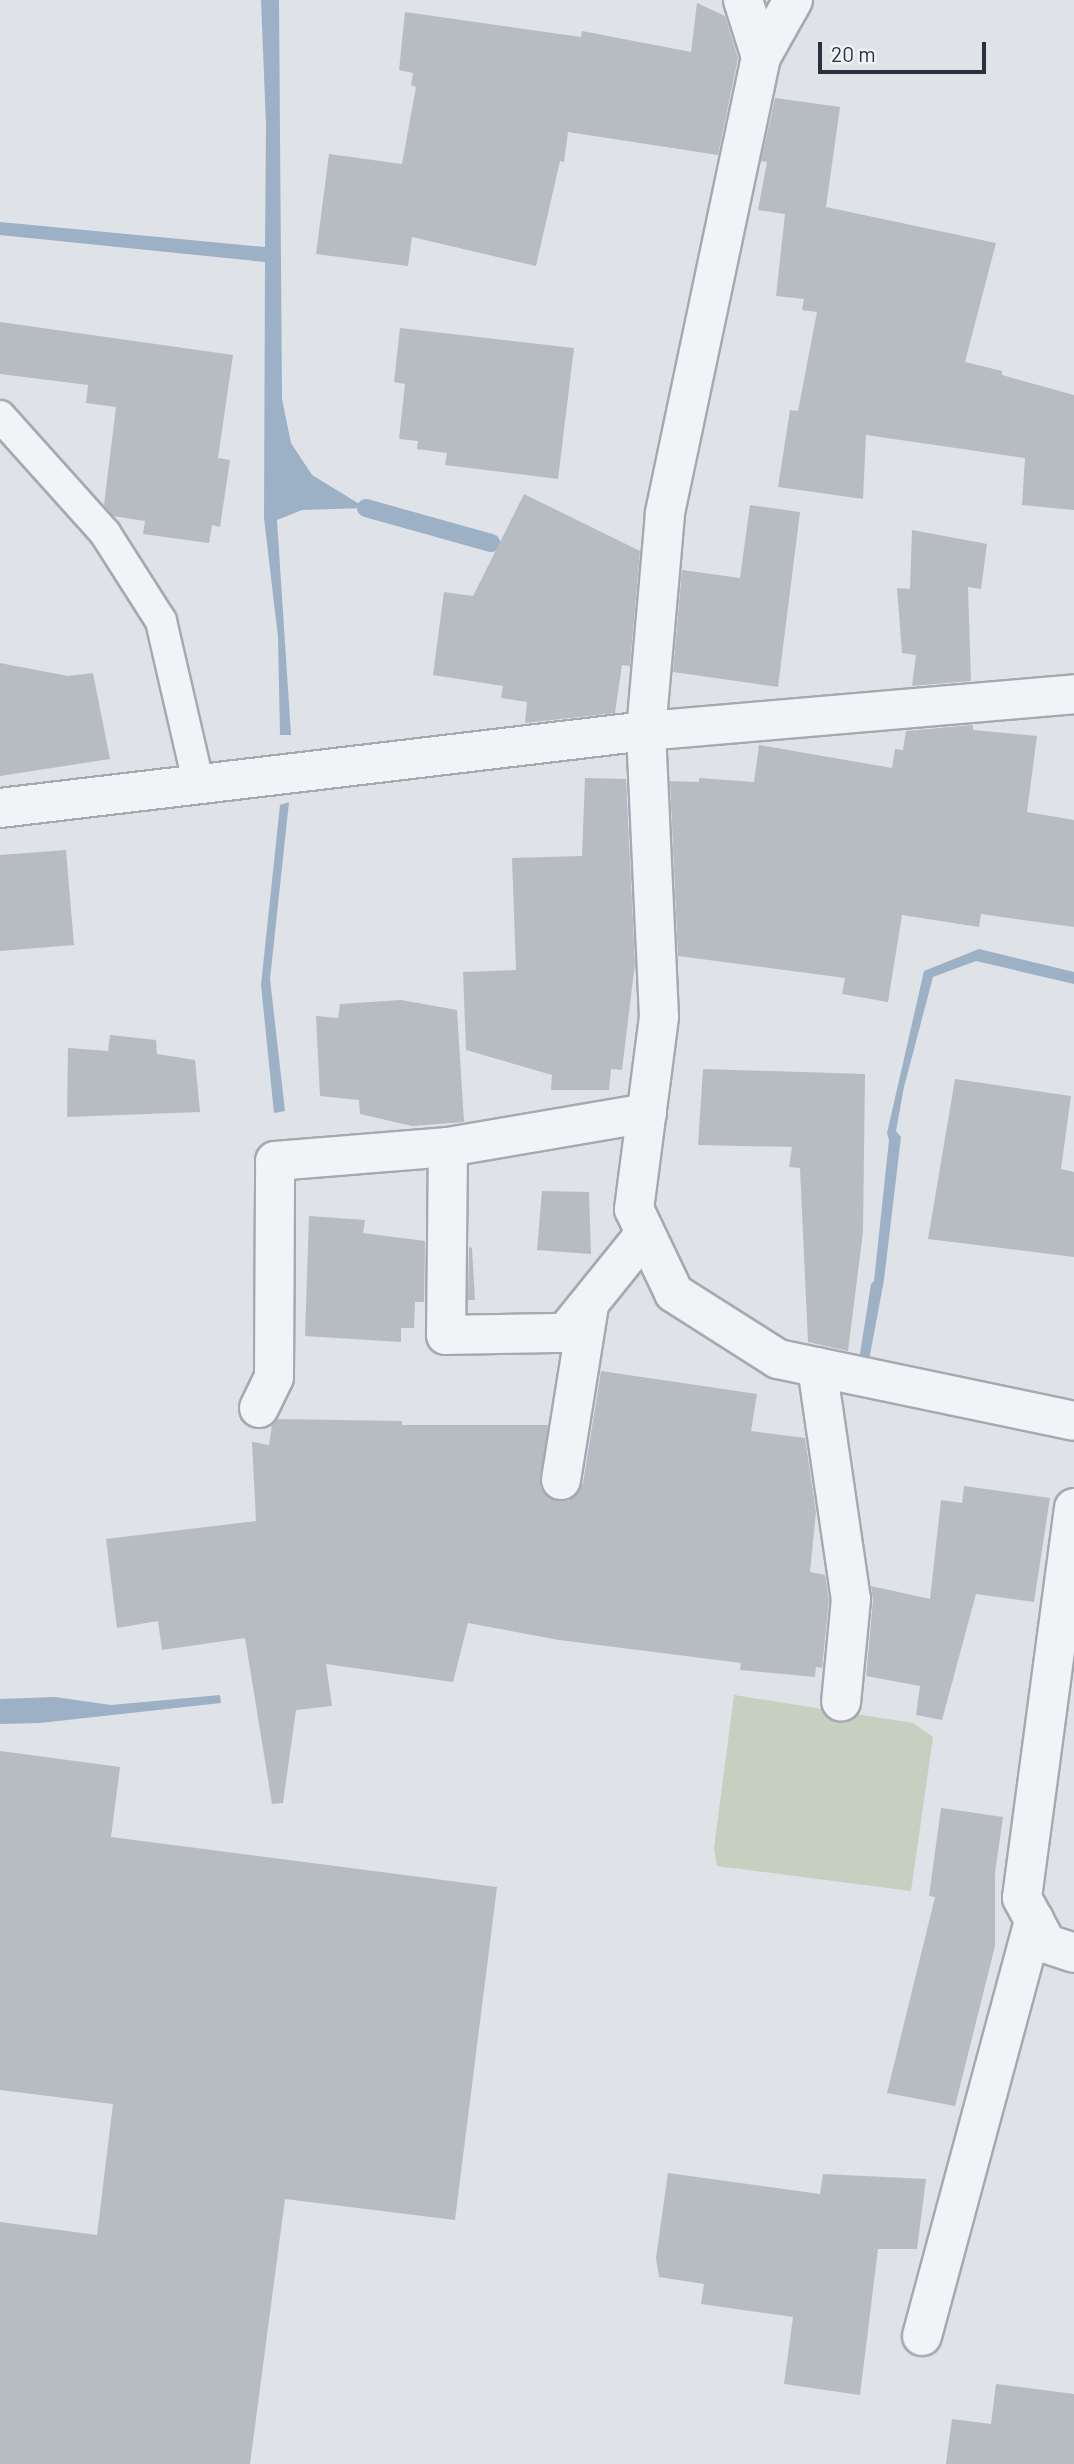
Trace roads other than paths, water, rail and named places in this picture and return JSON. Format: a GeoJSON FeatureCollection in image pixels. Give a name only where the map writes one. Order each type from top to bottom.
{"type":"FeatureCollection","features":[{"type":"Feature","properties":{"kind":"street"},"geometry":{"type":"LineString","coordinates":[[743,0],[761,57]]}},
{"type":"Feature","properties":{"kind":"street"},"geometry":{"type":"LineString","coordinates":[[793,0],[761,57],[665,514],[646,732],[659,1017],[634,1209],[674,1293],[778,1359],[1074,1421]]}},
{"type":"Feature","properties":{"kind":"street"},"geometry":{"type":"LineString","coordinates":[[0,808],[646,732],[1074,694]]}},
{"type":"Feature","properties":{"kind":"street"},"geometry":{"type":"LineString","coordinates":[[259,1408],[274,1377],[275,1161],[448,1147],[647,1113]]}},
{"type":"Feature","properties":{"kind":"street"},"geometry":{"type":"LineString","coordinates":[[448,1147],[446,1335],[565,1334],[645,1234]]}},
{"type":"Feature","properties":{"kind":"street"},"geometry":{"type":"LineString","coordinates":[[561,1480],[589,1305]]}},
{"type":"Feature","properties":{"kind":"street"},"geometry":{"type":"LineString","coordinates":[[817,1367],[851,1599],[841,1702]]}},
{"type":"Feature","properties":{"kind":"street"},"geometry":{"type":"LineString","coordinates":[[1074,1508],[1060,1723],[1022,1898],[1047,1944],[1074,1952]]}},
{"type":"Feature","properties":{"kind":"street"},"geometry":{"type":"LineString","coordinates":[[922,2336],[1034,1920]]}},
{"type":"Feature","properties":{"kind":"lane"},"geometry":{"type":"LineString","coordinates":[[0,416],[105,533],[161,621],[199,785]]}},
{"type":"Feature","properties":{"kind":"water"},"geometry":{"type":"Polygon","coordinates":[[[261,0],[279,0],[282,399],[291,443],[312,475],[366,508],[302,510],[277,520],[291,735],[280,735],[278,637],[264,518],[265,262],[0,235],[0,222],[265,247],[266,125],[261,0]]]}},
{"type":"Feature","properties":{"kind":"water"},"geometry":{"type":"Polygon","coordinates":[[[289,802],[270,979],[285,1111],[274,1113],[261,985],[280,805],[289,802]]]}},
{"type":"Feature","properties":{"kind":"water"},"geometry":{"type":"Polygon","coordinates":[[[979,949],[1074,972],[1074,984],[976,961],[933,977],[904,1087],[896,1131],[901,1137],[884,1280],[869,1360],[859,1360],[871,1284],[874,1281],[889,1140],[887,1133],[924,971],[979,949]]]}},
{"type":"Feature","properties":{"kind":"water"},"geometry":{"type":"Polygon","coordinates":[[[220,1695],[221,1703],[40,1723],[0,1724],[0,1699],[55,1697],[111,1705],[220,1695]]]}},
{"type":"Feature","properties":{"kind":"waterway"},"geometry":{"type":"LineString","coordinates":[[366,508],[491,543]]}}]}
